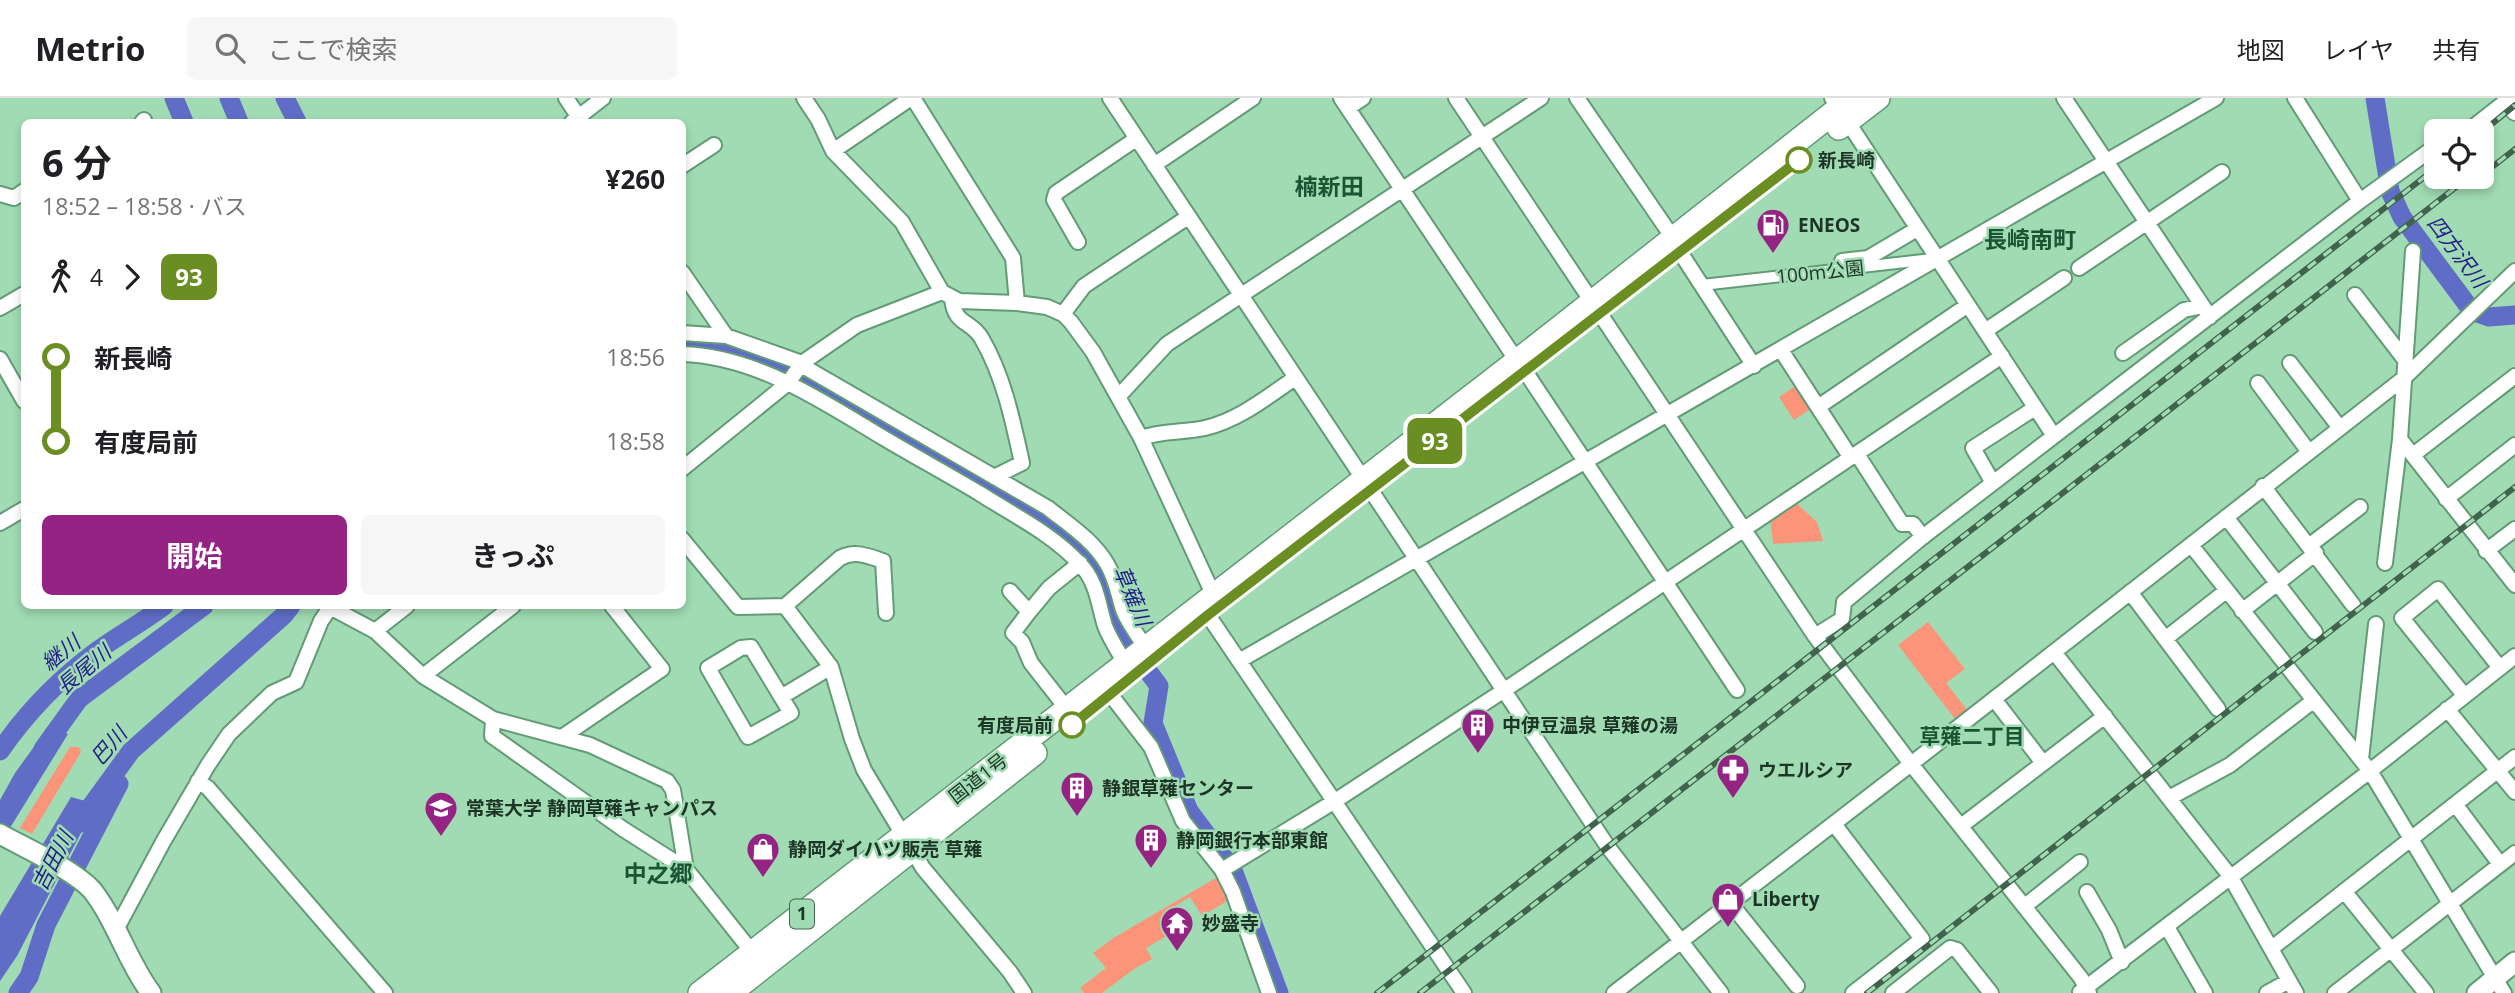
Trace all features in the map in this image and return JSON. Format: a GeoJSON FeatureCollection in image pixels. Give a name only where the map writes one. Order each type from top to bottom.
{"type":"FeatureCollection","features":[{"type":"Feature","properties":{"kind":"highway","name":"国道1号"},"geometry":{"type":"LineString","coordinates":[[700,993],[752,952],[908,843],[1110,694],[1211,605],[1677,245],[1842,107],[1878,98]]}},
{"type":"Feature","properties":{"kind":"highway","name":"国道1号"},"geometry":{"type":"LineString","coordinates":[[730,993],[1067,709],[1125,663],[1211,605]]}},
{"type":"Feature","properties":{"kind":"main road"},"geometry":{"type":"LineString","coordinates":[[4,836],[76,877],[90,889],[117,928],[143,983],[151,993]]}},
{"type":"Feature","properties":{"kind":"main road"},"geometry":{"type":"LineString","coordinates":[[2477,993],[2500,986],[2515,962]]}},
{"type":"Feature","properties":{"kind":"street"},"geometry":{"type":"LineString","coordinates":[[566,98],[577,119]]}},
{"type":"Feature","properties":{"kind":"street"},"geometry":{"type":"LineString","coordinates":[[580,119],[603,98]]}},
{"type":"Feature","properties":{"kind":"street"},"geometry":{"type":"LineString","coordinates":[[804,98],[818,119],[833,151],[902,222],[957,316],[981,336],[994,362],[1011,413],[1022,463],[994,477]]}},
{"type":"Feature","properties":{"kind":"street"},"geometry":{"type":"LineString","coordinates":[[833,151],[912,98],[1013,258],[1017,303]]}},
{"type":"Feature","properties":{"kind":"street"},"geometry":{"type":"LineString","coordinates":[[1110,98],[1608,847],[1721,993]]}},
{"type":"Feature","properties":{"kind":"street"},"geometry":{"type":"LineString","coordinates":[[1154,164],[1253,98]]}},
{"type":"Feature","properties":{"kind":"street"},"geometry":{"type":"LineString","coordinates":[[1363,98],[1345,103],[1737,690]]}},
{"type":"Feature","properties":{"kind":"street"},"geometry":{"type":"LineString","coordinates":[[1456,98],[1815,636],[1911,764],[2025,906],[2085,991],[2168,927],[2366,765],[2447,709],[2515,656]]}},
{"type":"Feature","properties":{"kind":"street"},"geometry":{"type":"LineString","coordinates":[[1118,397],[1167,344],[1541,98]]}},
{"type":"Feature","properties":{"kind":"street"},"geometry":{"type":"LineString","coordinates":[[1577,98],[1677,245],[1754,366]]}},
{"type":"Feature","properties":{"kind":"street"},"geometry":{"type":"LineString","coordinates":[[2064,98],[2206,312]]}},
{"type":"Feature","properties":{"kind":"street"},"geometry":{"type":"LineString","coordinates":[[2295,98],[2360,201]]}},
{"type":"Feature","properties":{"kind":"street"},"geometry":{"type":"LineString","coordinates":[[1239,661],[1754,366],[2212,99]]}},
{"type":"Feature","properties":{"kind":"street"},"geometry":{"type":"LineString","coordinates":[[2485,119],[2510,102]]}},
{"type":"Feature","properties":{"kind":"street"},"geometry":{"type":"LineString","coordinates":[[1842,107],[1917,229],[2054,436]]}},
{"type":"Feature","properties":{"kind":"street"},"geometry":{"type":"LineString","coordinates":[[1078,242],[1054,200],[1056,193],[1136,139]]}},
{"type":"Feature","properties":{"kind":"street"},"geometry":{"type":"LineString","coordinates":[[686,163],[714,145]]}},
{"type":"Feature","properties":{"kind":"street"},"geometry":{"type":"LineString","coordinates":[[1815,636],[1842,619],[1844,602],[2206,312],[2424,155]]}},
{"type":"Feature","properties":{"kind":"street"},"geometry":{"type":"LineString","coordinates":[[2079,268],[2222,172]]}},
{"type":"Feature","properties":{"kind":"street"},"geometry":{"type":"LineString","coordinates":[[0,194],[13,198],[21,193]]}},
{"type":"Feature","properties":{"kind":"street"},"geometry":{"type":"LineString","coordinates":[[1063,314],[1084,286],[1188,217]]}},
{"type":"Feature","properties":{"kind":"street"},"geometry":{"type":"LineString","coordinates":[[1842,261],[1868,258],[1917,229]]}},
{"type":"Feature","properties":{"kind":"street"},"geometry":{"type":"LineString","coordinates":[[2385,563],[2400,439],[2413,251]]}},
{"type":"Feature","properties":{"kind":"street","name":"100m公園"},"geometry":{"type":"LineString","coordinates":[[1702,285],[1938,259]]}},
{"type":"Feature","properties":{"kind":"street"},"geometry":{"type":"LineString","coordinates":[[1614,993],[2404,378],[2515,271]]}},
{"type":"Feature","properties":{"kind":"street"},"geometry":{"type":"LineString","coordinates":[[1985,331],[2064,278]]}},
{"type":"Feature","properties":{"kind":"street"},"geometry":{"type":"LineString","coordinates":[[686,279],[726,336]]}},
{"type":"Feature","properties":{"kind":"street"},"geometry":{"type":"LineString","coordinates":[[686,466],[788,383],[802,364],[857,325],[947,295],[959,301],[1047,307],[1063,314],[1093,352],[1141,438],[1211,605],[1239,661],[1464,993]]}},
{"type":"Feature","properties":{"kind":"street"},"geometry":{"type":"LineString","coordinates":[[2355,295],[2405,360]]}},
{"type":"Feature","properties":{"kind":"street"},"geometry":{"type":"LineString","coordinates":[[0,308],[21,296]]}},
{"type":"Feature","properties":{"kind":"street"},"geometry":{"type":"LineString","coordinates":[[1818,407],[1968,305]]}},
{"type":"Feature","properties":{"kind":"street"},"geometry":{"type":"LineString","coordinates":[[2123,353],[2184,310],[2206,312]]}},
{"type":"Feature","properties":{"kind":"street"},"geometry":{"type":"LineString","coordinates":[[686,333],[726,336],[802,364],[1048,508],[1097,548],[1114,578],[1126,616],[1146,648]]}},
{"type":"Feature","properties":{"kind":"street"},"geometry":{"type":"LineString","coordinates":[[1781,350],[1818,407],[1902,524],[1913,524],[1923,537]]}},
{"type":"Feature","properties":{"kind":"street"},"geometry":{"type":"LineString","coordinates":[[686,355],[699,355],[741,365],[788,383],[940,469],[1044,533],[1080,563],[1094,585],[1110,637],[1125,663]]}},
{"type":"Feature","properties":{"kind":"street"},"geometry":{"type":"LineString","coordinates":[[1222,870],[1335,801],[1503,691],[2002,356]]}},
{"type":"Feature","properties":{"kind":"street"},"geometry":{"type":"LineString","coordinates":[[0,359],[21,396]]}},
{"type":"Feature","properties":{"kind":"street"},"geometry":{"type":"LineString","coordinates":[[2290,362],[2340,428]]}},
{"type":"Feature","properties":{"kind":"street"},"geometry":{"type":"LineString","coordinates":[[2413,455],[2515,376]]}},
{"type":"Feature","properties":{"kind":"street"},"geometry":{"type":"LineString","coordinates":[[1141,438],[1158,432],[1201,429],[1219,424],[1240,414],[1296,378]]}},
{"type":"Feature","properties":{"kind":"street"},"geometry":{"type":"LineString","coordinates":[[2258,383],[2309,452]]}},
{"type":"Feature","properties":{"kind":"street"},"geometry":{"type":"LineString","coordinates":[[1993,483],[1973,448],[2035,408]]}},
{"type":"Feature","properties":{"kind":"street"},"geometry":{"type":"LineString","coordinates":[[2400,439],[2515,586]]}},
{"type":"Feature","properties":{"kind":"street"},"geometry":{"type":"LineString","coordinates":[[2446,499],[2515,445]]}},
{"type":"Feature","properties":{"kind":"street"},"geometry":{"type":"LineString","coordinates":[[940,469],[950,451]]}},
{"type":"Feature","properties":{"kind":"street"},"geometry":{"type":"LineString","coordinates":[[2263,486],[2353,605]]}},
{"type":"Feature","properties":{"kind":"street"},"geometry":{"type":"LineString","coordinates":[[2242,611],[2278,583],[2360,507]]}},
{"type":"Feature","properties":{"kind":"street"},"geometry":{"type":"LineString","coordinates":[[0,523],[21,511]]}},
{"type":"Feature","properties":{"kind":"street"},"geometry":{"type":"LineString","coordinates":[[2225,517],[2315,632]]}},
{"type":"Feature","properties":{"kind":"street"},"geometry":{"type":"LineString","coordinates":[[2486,551],[2515,529]]}},
{"type":"Feature","properties":{"kind":"street"},"geometry":{"type":"LineString","coordinates":[[686,544],[738,607],[785,606],[841,558],[847,554],[863,554],[883,561],[886,612]]}},
{"type":"Feature","properties":{"kind":"street"},"geometry":{"type":"LineString","coordinates":[[2190,545],[2366,765],[2500,986]]}},
{"type":"Feature","properties":{"kind":"street"},"geometry":{"type":"LineString","coordinates":[[1067,709],[1031,663],[1022,642],[1013,632],[1049,588],[1080,563]]}},
{"type":"Feature","properties":{"kind":"street"},"geometry":{"type":"LineString","coordinates":[[2464,695],[2402,618],[2438,589],[2500,668]]}},
{"type":"Feature","properties":{"kind":"street"},"geometry":{"type":"LineString","coordinates":[[1010,591],[1029,612]]}},
{"type":"Feature","properties":{"kind":"street"},"geometry":{"type":"LineString","coordinates":[[2165,639],[2226,591]]}},
{"type":"Feature","properties":{"kind":"street"},"geometry":{"type":"LineString","coordinates":[[2130,592],[2218,709]]}},
{"type":"Feature","properties":{"kind":"street"},"geometry":{"type":"LineString","coordinates":[[785,606],[831,667],[852,739],[864,769],[923,868],[1010,972],[1024,993]]}},
{"type":"Feature","properties":{"kind":"street"},"geometry":{"type":"LineString","coordinates":[[117,928],[198,781],[229,734],[256,705],[272,693],[296,682],[328,609]]}},
{"type":"Feature","properties":{"kind":"street"},"geometry":{"type":"LineString","coordinates":[[335,609],[375,631],[424,676],[493,719],[611,753],[667,781],[673,790],[686,869]]}},
{"type":"Feature","properties":{"kind":"street"},"geometry":{"type":"LineString","coordinates":[[375,631],[403,609]]}},
{"type":"Feature","properties":{"kind":"street"},"geometry":{"type":"LineString","coordinates":[[424,676],[509,609]]}},
{"type":"Feature","properties":{"kind":"street"},"geometry":{"type":"LineString","coordinates":[[562,737],[662,669],[614,609]]}},
{"type":"Feature","properties":{"kind":"street"},"geometry":{"type":"LineString","coordinates":[[2366,765],[2376,624]]}},
{"type":"Feature","properties":{"kind":"street"},"geometry":{"type":"LineString","coordinates":[[751,647],[781,697],[791,713],[748,737],[708,668],[741,648],[751,647]]}},
{"type":"Feature","properties":{"kind":"street"},"geometry":{"type":"LineString","coordinates":[[2054,652],[2230,876],[2293,987],[2267,993]]}},
{"type":"Feature","properties":{"kind":"street"},"geometry":{"type":"LineString","coordinates":[[781,697],[831,667]]}},
{"type":"Feature","properties":{"kind":"street"},"geometry":{"type":"LineString","coordinates":[[1110,694],[1151,747],[1183,821],[1222,870],[1233,892],[1269,993]]}},
{"type":"Feature","properties":{"kind":"street"},"geometry":{"type":"LineString","coordinates":[[1994,699],[2043,763]]}},
{"type":"Feature","properties":{"kind":"street"},"geometry":{"type":"LineString","coordinates":[[2169,797],[2230,765],[2313,701]]}},
{"type":"Feature","properties":{"kind":"street"},"geometry":{"type":"LineString","coordinates":[[2447,709],[2515,792]]}},
{"type":"Feature","properties":{"kind":"street"},"geometry":{"type":"LineString","coordinates":[[1962,826],[2105,716]]}},
{"type":"Feature","properties":{"kind":"street"},"geometry":{"type":"LineString","coordinates":[[493,719],[492,736],[623,829],[686,869],[752,952]]}},
{"type":"Feature","properties":{"kind":"street"},"geometry":{"type":"LineString","coordinates":[[2273,948],[2515,757]]}},
{"type":"Feature","properties":{"kind":"street"},"geometry":{"type":"LineString","coordinates":[[198,781],[208,788],[385,993]]}},
{"type":"Feature","properties":{"kind":"street"},"geometry":{"type":"LineString","coordinates":[[2455,804],[2500,864]]}},
{"type":"Feature","properties":{"kind":"street"},"geometry":{"type":"LineString","coordinates":[[1834,824],[1922,939],[1853,993]]}},
{"type":"Feature","properties":{"kind":"street"},"geometry":{"type":"LineString","coordinates":[[2335,993],[2515,853]]}},
{"type":"Feature","properties":{"kind":"street"},"geometry":{"type":"LineString","coordinates":[[2025,906],[2080,862]]}},
{"type":"Feature","properties":{"kind":"street"},"geometry":{"type":"LineString","coordinates":[[2344,891],[2426,993]]}},
{"type":"Feature","properties":{"kind":"street"},"geometry":{"type":"LineString","coordinates":[[2087,892],[2109,930],[2122,962]]}},
{"type":"Feature","properties":{"kind":"street"},"geometry":{"type":"LineString","coordinates":[[1731,904],[1797,986]]}},
{"type":"Feature","properties":{"kind":"street"},"geometry":{"type":"LineString","coordinates":[[2168,927],[2205,993]]}},
{"type":"Feature","properties":{"kind":"street"},"geometry":{"type":"LineString","coordinates":[[1894,993],[1950,948],[1957,950],[1988,992]]}},
{"type":"Feature","properties":{"kind":"shaded area"},"geometry":{"type":"Polygon","coordinates":[[[1797,385],[1812,408],[1794,420],[1779,397],[1797,385]]]}},
{"type":"Feature","properties":{"kind":"shaded area"},"geometry":{"type":"Polygon","coordinates":[[[1795,502],[1817,522],[1823,541],[1773,544],[1770,517],[1795,502]]]}},
{"type":"Feature","properties":{"kind":"shaded area"},"geometry":{"type":"Polygon","coordinates":[[[1928,622],[1965,669],[1946,683],[1967,710],[1955,719],[1898,645],[1928,622]]]}},
{"type":"Feature","properties":{"kind":"shaded area"},"geometry":{"type":"Polygon","coordinates":[[[70,747],[79,747],[81,752],[32,834],[20,828],[70,747]]]}},
{"type":"Feature","properties":{"kind":"shaded area"},"geometry":{"type":"Polygon","coordinates":[[[1221,875],[1232,898],[1202,916],[1190,897],[1170,909],[1180,928],[1146,948],[1152,959],[1102,993],[1084,993],[1080,988],[1106,968],[1093,953],[1115,937],[1221,875]]]}},
{"type":"Feature","properties":{"kind":"water"},"geometry":{"type":"Polygon","coordinates":[[[49,726],[68,734],[0,844],[0,800],[15,773],[49,726]]]}},
{"type":"Feature","properties":{"kind":"water"},"geometry":{"type":"Polygon","coordinates":[[[71,797],[96,804],[17,956],[0,981],[0,916],[71,797]]]}},
{"type":"Feature","properties":{"kind":"waterway","name":"継川"},"geometry":{"type":"LineString","coordinates":[[174,98],[183,119]]}},
{"type":"Feature","properties":{"kind":"waterway","name":"長尾川"},"geometry":{"type":"LineString","coordinates":[[229,98],[238,119]]}},
{"type":"Feature","properties":{"kind":"waterway","name":"巴川"},"geometry":{"type":"LineString","coordinates":[[285,98],[296,119]]}},
{"type":"Feature","properties":{"kind":"waterway","name":"四方沢川"},"geometry":{"type":"LineString","coordinates":[[2375,98],[2390,191],[2402,217],[2472,311],[2489,317],[2515,315]]}},
{"type":"Feature","properties":{"kind":"waterway","name":"草薙川"},"geometry":{"type":"LineString","coordinates":[[686,347],[722,348],[782,368],[1036,514],[1084,551],[1104,582],[1127,643],[1159,686],[1153,723],[1189,811],[1233,870],[1279,993]]}},
{"type":"Feature","properties":{"kind":"waterway","name":"継川"},"geometry":{"type":"LineString","coordinates":[[0,751],[44,697],[70,673],[97,651],[160,609]]}},
{"type":"Feature","properties":{"kind":"waterway","name":"長尾川"},"geometry":{"type":"LineString","coordinates":[[43,749],[79,699],[200,609]]}},
{"type":"Feature","properties":{"kind":"waterway","name":"巴川"},"geometry":{"type":"LineString","coordinates":[[78,824],[131,751],[289,609]]}},
{"type":"Feature","properties":{"kind":"waterway","name":"吉田川"},"geometry":{"type":"LineString","coordinates":[[18,993],[29,977],[46,925],[119,784]]}},
{"type":"Feature","properties":{"kind":"railway"},"geometry":{"type":"LineString","coordinates":[[2494,122],[2515,105]]}},
{"type":"Feature","properties":{"kind":"railway"},"geometry":{"type":"LineString","coordinates":[[2494,166],[2515,149]]}},
{"type":"Feature","properties":{"kind":"railway"},"geometry":{"type":"LineString","coordinates":[[1377,993],[2424,177]]}},
{"type":"Feature","properties":{"kind":"railway"},"geometry":{"type":"LineString","coordinates":[[1420,993],[2454,189]]}},
{"type":"Feature","properties":{"kind":"railway"},"geometry":{"type":"LineString","coordinates":[[1867,993],[2515,487]]}},
{"type":"Feature","properties":{"kind":"bus line","name":"93"},"geometry":{"type":"LineString","coordinates":[[1072,725],[1208,615],[1799,160]]}},
{"type":"Feature","properties":{"kind":"place","name":"新長崎"},"geometry":{"type":"Point","coordinates":[1799,160]}},
{"type":"Feature","properties":{"kind":"place","name":"ENEOS"},"geometry":{"type":"Point","coordinates":[1773,255]}},
{"type":"Feature","properties":{"kind":"place","name":"有度局前"},"geometry":{"type":"Point","coordinates":[1072,725]}},
{"type":"Feature","properties":{"kind":"place","name":"中伊豆温泉 草薙の湯"},"geometry":{"type":"Point","coordinates":[1478,755]}},
{"type":"Feature","properties":{"kind":"place","name":"ウエルシア"},"geometry":{"type":"Point","coordinates":[1733,800]}},
{"type":"Feature","properties":{"kind":"place","name":"静銀草薙センター"},"geometry":{"type":"Point","coordinates":[1077,818]}},
{"type":"Feature","properties":{"kind":"place","name":"常葉大学 静岡草薙キャンパス"},"geometry":{"type":"Point","coordinates":[441,838]}},
{"type":"Feature","properties":{"kind":"place","name":"静岡銀行本部東館"},"geometry":{"type":"Point","coordinates":[1151,870]}},
{"type":"Feature","properties":{"kind":"place","name":"静岡ダイハツ販売 草薙"},"geometry":{"type":"Point","coordinates":[763,879]}},
{"type":"Feature","properties":{"kind":"place","name":"Liberty"},"geometry":{"type":"Point","coordinates":[1728,929]}},
{"type":"Feature","properties":{"kind":"place","name":"妙盛寺"},"geometry":{"type":"Point","coordinates":[1177,953]}},
{"type":"Feature","properties":{"kind":"district","name":"楠新田"},"geometry":{"type":"Point","coordinates":[1329,187]}},
{"type":"Feature","properties":{"kind":"district","name":"長崎南町"},"geometry":{"type":"Point","coordinates":[2030,240]}},
{"type":"Feature","properties":{"kind":"district","name":"草薙二丁目"},"geometry":{"type":"Point","coordinates":[1972,737]}},
{"type":"Feature","properties":{"kind":"district","name":"中之郷"},"geometry":{"type":"Point","coordinates":[658,874]}}]}
